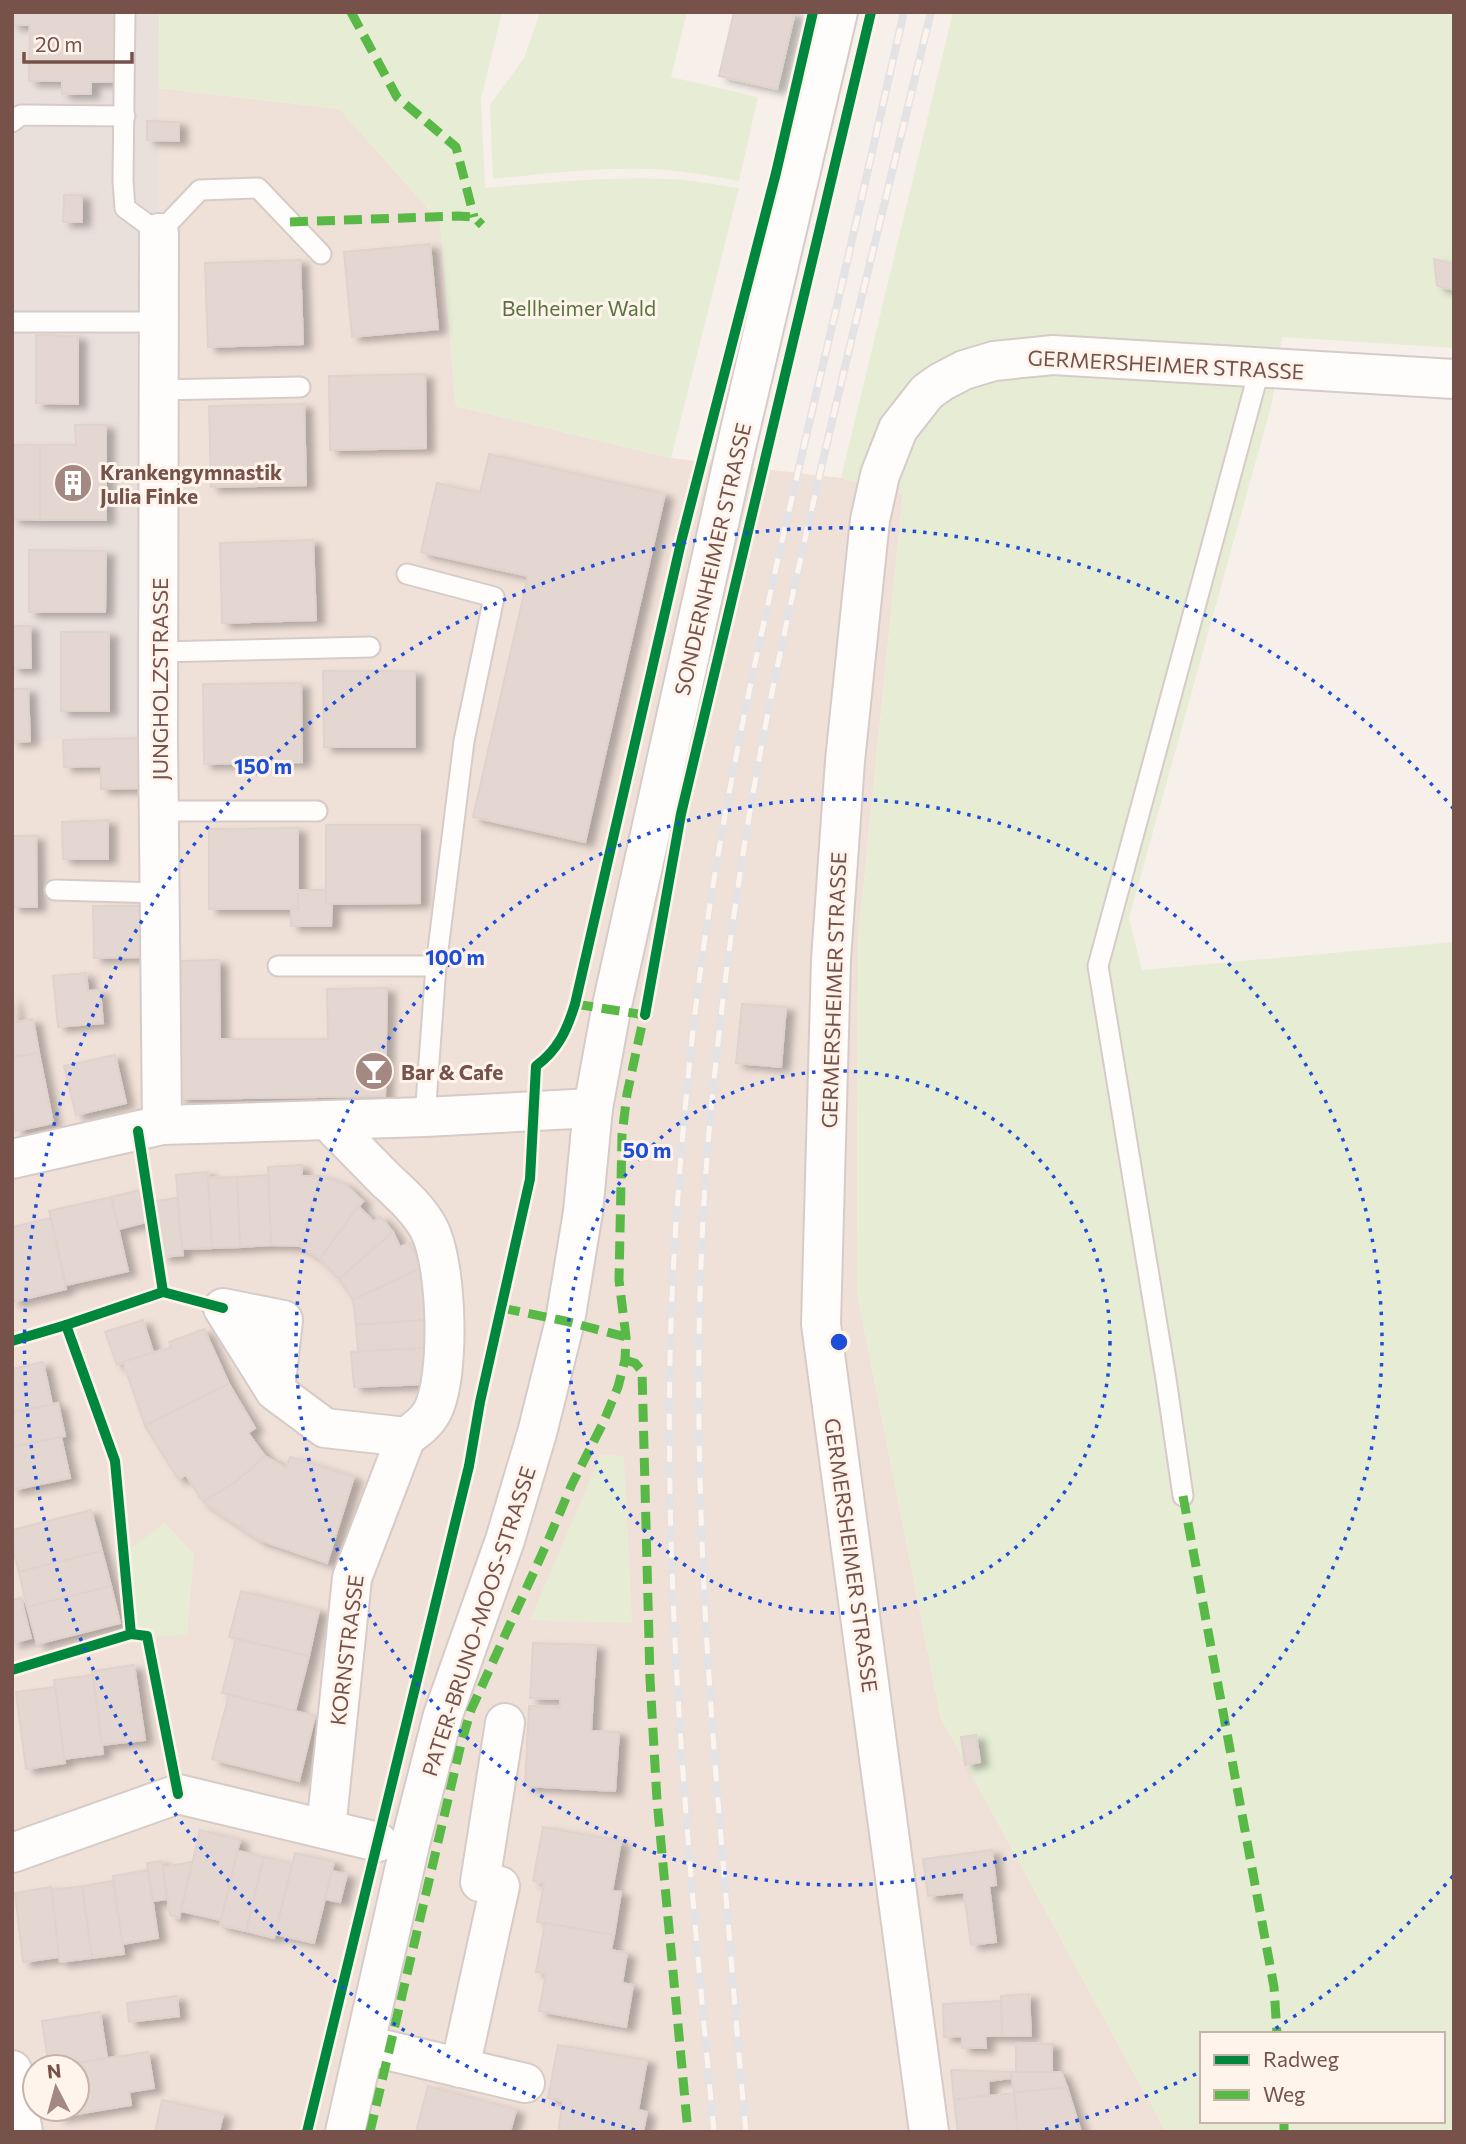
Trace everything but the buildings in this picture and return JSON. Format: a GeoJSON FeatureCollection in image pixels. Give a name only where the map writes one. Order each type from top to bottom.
{"type":"FeatureCollection","features":[{"type":"Feature","properties":{"kind":"street","name":"SONDERNHEIMER STRASSE"},"geometry":{"type":"LineString","coordinates":[[593,1108],[611,1010],[734,456],[838,12]]}},
{"type":"Feature","properties":{"kind":"street","name":"JUNGHOLZSTRASSE"},"geometry":{"type":"LineString","coordinates":[[159,233],[162,1125]]}},
{"type":"Feature","properties":{"kind":"street","name":"GERMERSHEIMER STRASSE"},"geometry":{"type":"LineString","coordinates":[[929,2132],[821,1324],[831,960],[845,761],[870,520],[880,475],[898,429],[928,392],[964,370],[994,361],[1053,355],[1454,379]]}},
{"type":"Feature","properties":{"kind":"street"},"geometry":{"type":"LineString","coordinates":[[12,1159],[162,1125],[425,1117],[593,1108]]}},
{"type":"Feature","properties":{"kind":"street","name":"PATER-BRUNO-MOOS-STRASSE"},"geometry":{"type":"LineString","coordinates":[[345,2132],[410,1843],[443,1715],[505,1540],[537,1433],[565,1321],[583,1212],[593,1108]]}},
{"type":"Feature","properties":{"kind":"street"},"geometry":{"type":"LineString","coordinates":[[275,1391],[325,1428],[406,1437],[421,1427],[431,1414],[441,1383],[444,1322],[437,1250],[428,1226],[413,1206],[327,1120]]}},
{"type":"Feature","properties":{"kind":"street","name":"KORNSTRASSE"},"geometry":{"type":"LineString","coordinates":[[326,1829],[352,1578],[406,1437]]}},
{"type":"Feature","properties":{"kind":"street"},"geometry":{"type":"LineString","coordinates":[[460,2068],[500,1886],[480,1882],[505,1723]]}},
{"type":"Feature","properties":{"kind":"street"},"geometry":{"type":"LineString","coordinates":[[12,1853],[178,1794],[378,1842]]}},
{"type":"Feature","properties":{"kind":"street"},"geometry":{"type":"LineString","coordinates":[[365,2045],[525,2083]]}},
{"type":"Feature","properties":{"kind":"street"},"geometry":{"type":"LineString","coordinates":[[12,2070],[23,2132]]}},
{"type":"Feature","properties":{"kind":"lane"},"geometry":{"type":"LineString","coordinates":[[125,12],[122,181],[125,208],[159,233],[200,190],[258,188],[321,254]]}},
{"type":"Feature","properties":{"kind":"lane"},"geometry":{"type":"LineString","coordinates":[[12,122],[21,115],[125,116]]}},
{"type":"Feature","properties":{"kind":"lane"},"geometry":{"type":"LineString","coordinates":[[12,321],[159,322]]}},
{"type":"Feature","properties":{"kind":"lane"},"geometry":{"type":"LineString","coordinates":[[1183,1496],[1098,966],[1260,368]]}},
{"type":"Feature","properties":{"kind":"lane"},"geometry":{"type":"LineString","coordinates":[[159,390],[300,387]]}},
{"type":"Feature","properties":{"kind":"lane"},"geometry":{"type":"LineString","coordinates":[[407,574],[494,597],[464,741],[436,966],[425,1117]]}},
{"type":"Feature","properties":{"kind":"lane"},"geometry":{"type":"LineString","coordinates":[[159,652],[370,647]]}},
{"type":"Feature","properties":{"kind":"lane"},"geometry":{"type":"LineString","coordinates":[[159,811],[317,811]]}},
{"type":"Feature","properties":{"kind":"lane"},"geometry":{"type":"LineString","coordinates":[[55,890],[160,893]]}},
{"type":"Feature","properties":{"kind":"lane"},"geometry":{"type":"LineString","coordinates":[[278,967],[436,966]]}},
{"type":"Feature","properties":{"kind":"shaded area"},"geometry":{"type":"Polygon","coordinates":[[[12,12],[159,12],[158,738],[12,742],[12,12]]]}},
{"type":"Feature","properties":{"kind":"shaded area"},"geometry":{"type":"Polygon","coordinates":[[[159,88],[340,109],[440,222],[456,406],[671,458],[841,478],[903,494],[858,942],[857,1292],[941,1718],[1166,2132],[12,2132],[12,742],[158,738],[159,88]]]}},
{"type":"Feature","properties":{"kind":"green space","name":"Bellheimer Wald"},"geometry":{"type":"Polygon","coordinates":[[[159,12],[502,12],[481,99],[485,188],[646,178],[687,180],[739,188],[671,458],[456,406],[440,222],[340,109],[159,88],[159,12]]]}},
{"type":"Feature","properties":{"kind":"green space"},"geometry":{"type":"Polygon","coordinates":[[[540,12],[687,12],[671,77],[758,97],[739,181],[649,169],[571,171],[493,179],[490,105],[524,58],[540,12]]]}},
{"type":"Feature","properties":{"kind":"green space"},"geometry":{"type":"Polygon","coordinates":[[[953,12],[1454,12],[1454,348],[1282,337],[1272,403],[1129,918],[1142,970],[1454,942],[1454,2132],[1166,2132],[941,1718],[857,1292],[858,942],[903,494],[841,478],[953,12]]]}},
{"type":"Feature","properties":{"kind":"green space"},"geometry":{"type":"Polygon","coordinates":[[[601,1455],[624,1456],[632,1623],[530,1620],[601,1455]]]}},
{"type":"Feature","properties":{"kind":"green space"},"geometry":{"type":"Polygon","coordinates":[[[165,1523],[194,1554],[187,1635],[131,1634],[123,1554],[165,1523]]]}},
{"type":"Feature","properties":{"kind":"railway"},"geometry":{"type":"LineString","coordinates":[[714,2132],[688,1842],[671,1552],[671,1323],[685,1113],[710,905],[741,732],[904,12]]}},
{"type":"Feature","properties":{"kind":"railway"},"geometry":{"type":"LineString","coordinates":[[746,2132],[710,1694],[701,1503],[700,1312],[710,1121],[737,896],[765,729],[831,425],[931,12]]}},
{"type":"Feature","properties":{"kind":"marked path"},"geometry":{"type":"LineString","coordinates":[[351,12],[397,97],[456,147],[474,217]]}},
{"type":"Feature","properties":{"kind":"marked path"},"geometry":{"type":"LineString","coordinates":[[290,222],[458,216],[474,217],[482,225]]}},
{"type":"Feature","properties":{"kind":"marked path"},"geometry":{"type":"LineString","coordinates":[[575,1004],[645,1015]]}},
{"type":"Feature","properties":{"kind":"marked path"},"geometry":{"type":"LineString","coordinates":[[370,2132],[471,1710],[572,1484],[603,1423],[618,1387],[625,1360],[626,1337],[619,1280],[622,1135],[627,1094],[645,1011]]}},
{"type":"Feature","properties":{"kind":"marked path"},"geometry":{"type":"LineString","coordinates":[[502,1308],[626,1337]]}},
{"type":"Feature","properties":{"kind":"marked path"},"geometry":{"type":"LineString","coordinates":[[625,1360],[635,1363],[642,1371],[650,1679],[657,1800],[688,2132]]}},
{"type":"Feature","properties":{"kind":"marked path"},"geometry":{"type":"LineString","coordinates":[[1183,1496],[1274,1987],[1277,2032]]}},
{"type":"Feature","properties":{"kind":"marked path"},"geometry":{"type":"LineString","coordinates":[[1284,2123],[1284,2132]]}},
{"type":"Feature","properties":{"kind":"cycle path"},"geometry":{"type":"LineString","coordinates":[[307,2132],[469,1466],[480,1402],[530,1179],[536,1066],[561,1039],[575,1004],[682,538],[776,173],[813,12]]}},
{"type":"Feature","properties":{"kind":"cycle path"},"geometry":{"type":"LineString","coordinates":[[645,1015],[681,814],[871,12]]}},
{"type":"Feature","properties":{"kind":"cycle path"},"geometry":{"type":"LineString","coordinates":[[138,1131],[163,1292]]}},
{"type":"Feature","properties":{"kind":"cycle path"},"geometry":{"type":"LineString","coordinates":[[66,1325],[163,1292],[223,1308]]}},
{"type":"Feature","properties":{"kind":"cycle path"},"geometry":{"type":"LineString","coordinates":[[12,1341],[66,1325],[115,1461],[131,1634],[147,1636],[178,1794]]}},
{"type":"Feature","properties":{"kind":"cycle path"},"geometry":{"type":"LineString","coordinates":[[12,1670],[131,1634]]}},
{"type":"Feature","properties":{"kind":"place","name":"Krankengymnastik Julia Finke"},"geometry":{"type":"Point","coordinates":[73,483]}},
{"type":"Feature","properties":{"kind":"place","name":"Bar & Cafe"},"geometry":{"type":"Point","coordinates":[374,1071]}}]}
